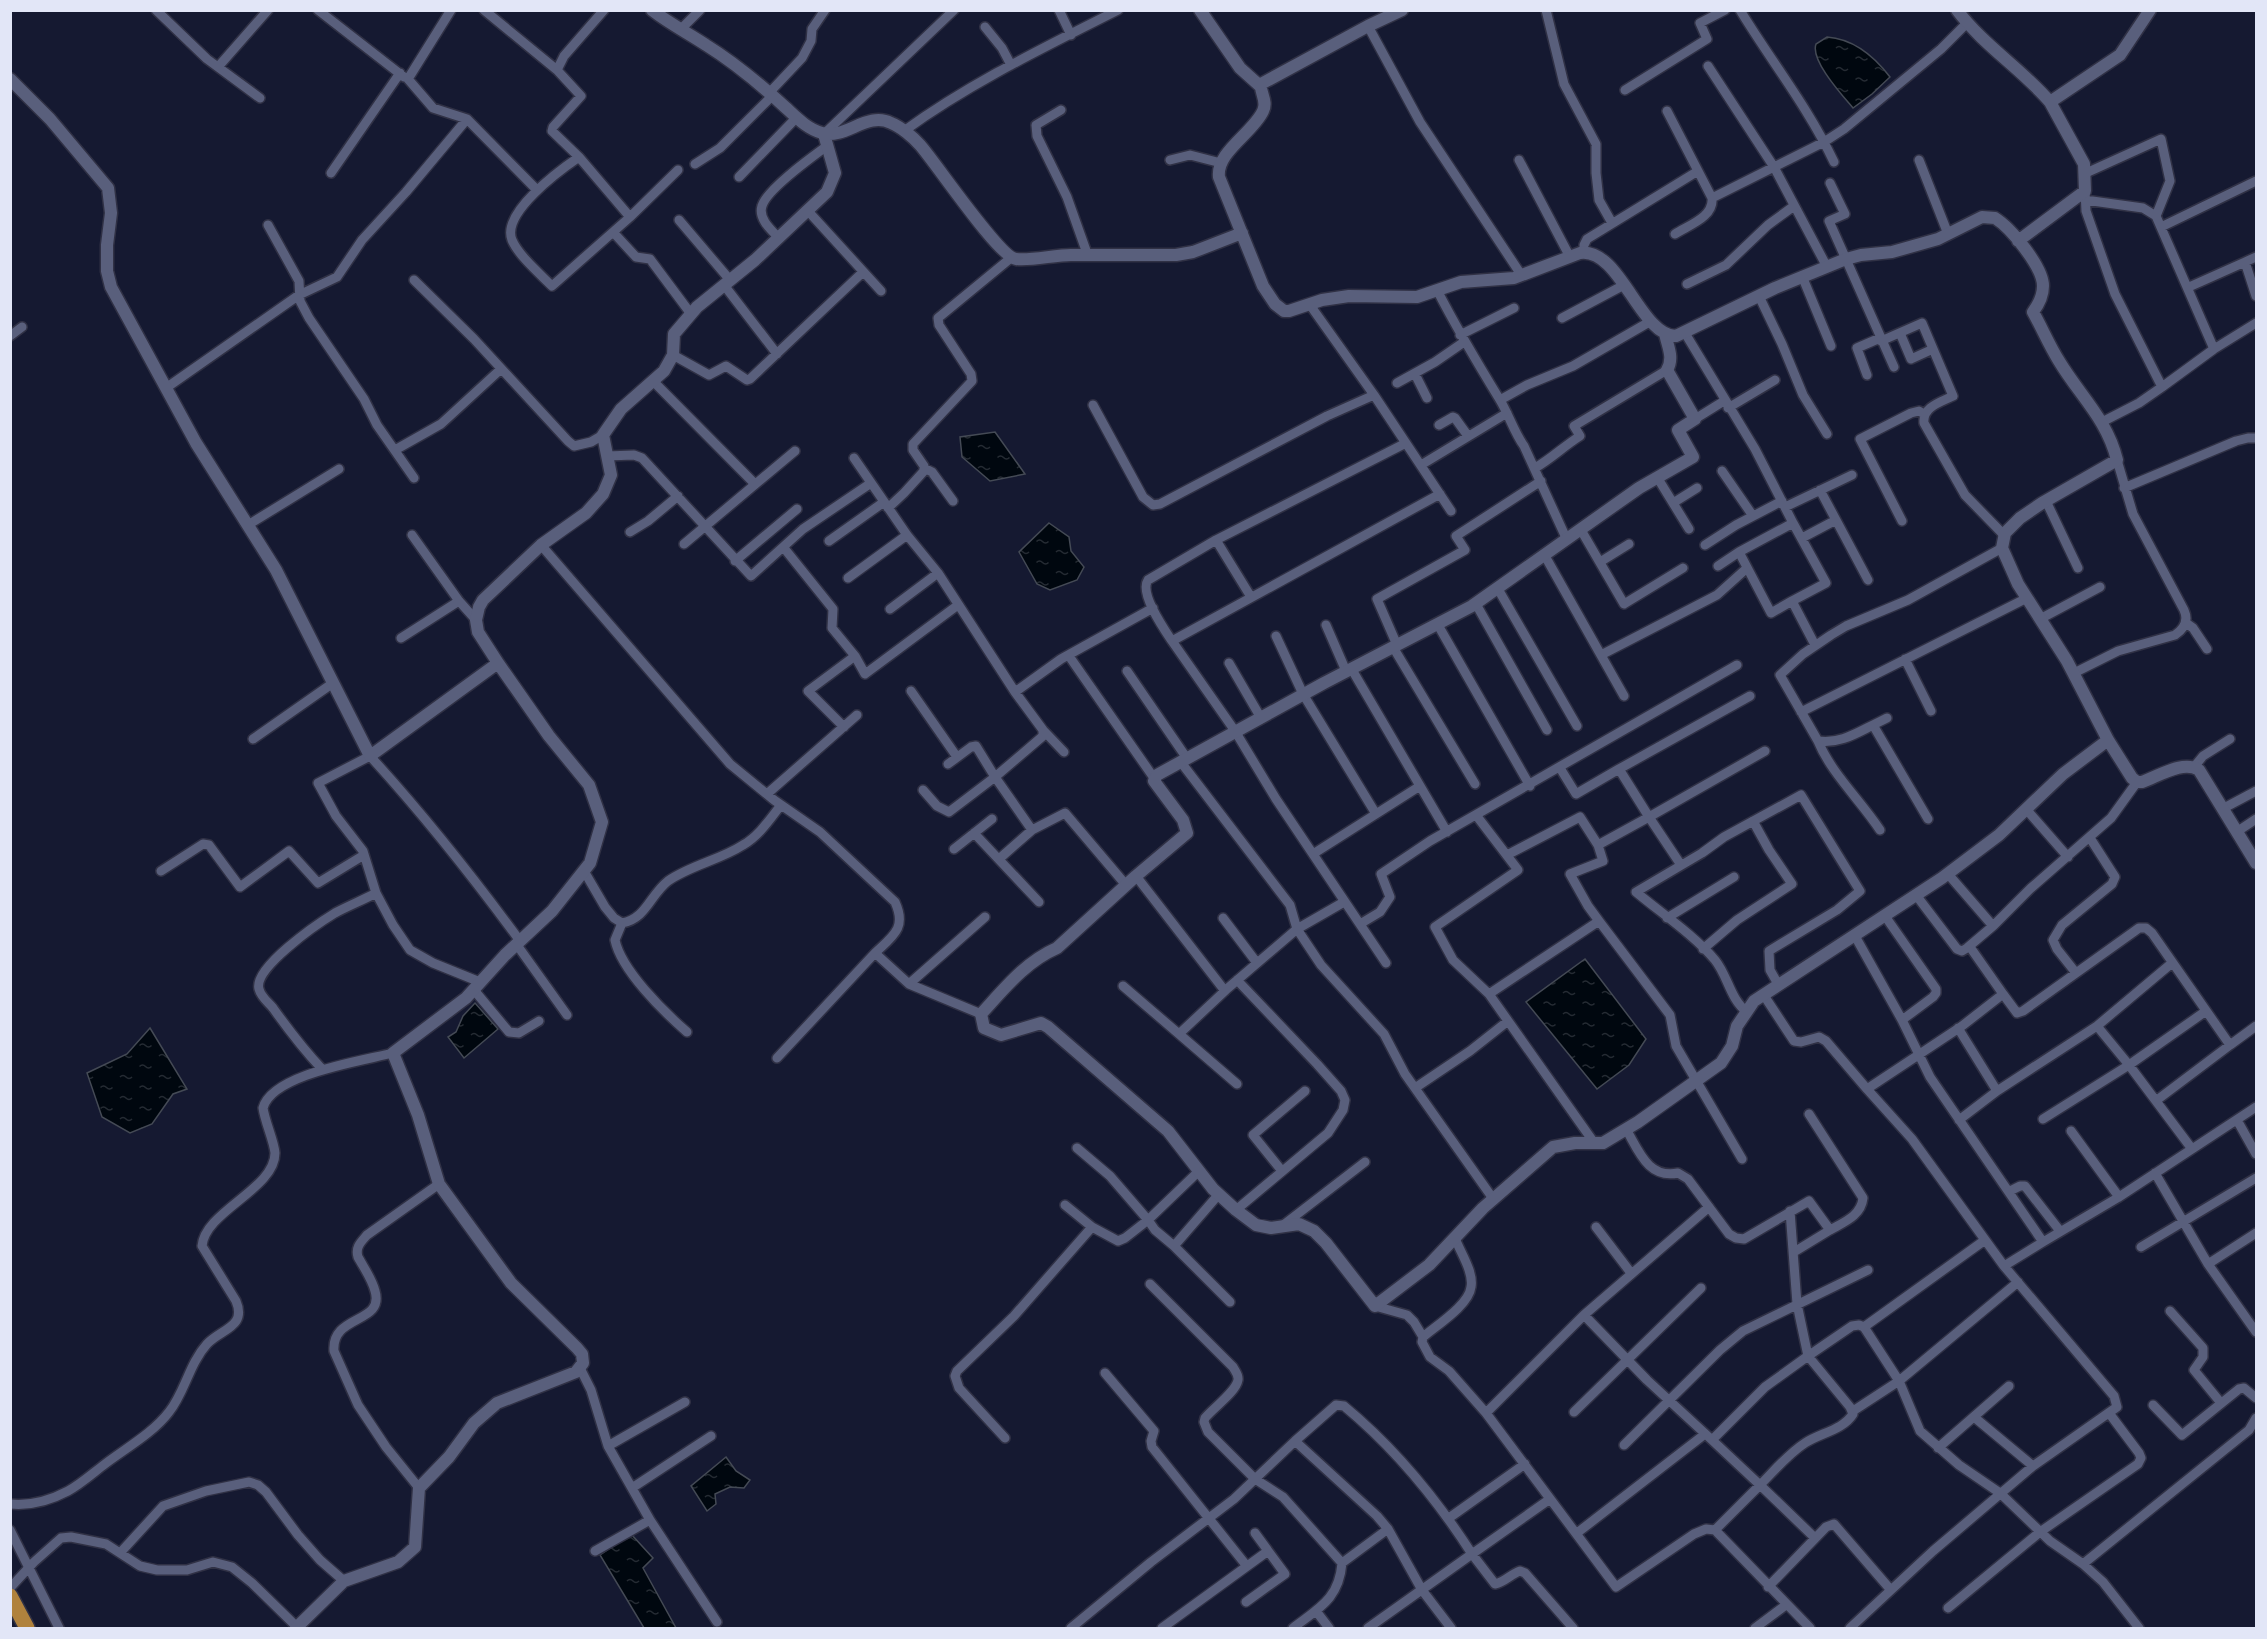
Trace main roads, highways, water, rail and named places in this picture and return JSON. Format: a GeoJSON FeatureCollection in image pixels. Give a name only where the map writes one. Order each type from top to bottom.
{"type":"FeatureCollection","features":[{"type":"Feature","properties":{"kind":"highway"},"geometry":{"type":"LineString","coordinates":[[10,1596],[27,1629]]}},
{"type":"Feature","properties":{"kind":"water"},"geometry":{"type":"Polygon","coordinates":[[[1827,37],[1846,41],[1863,50],[1890,77],[1853,108],[1822,68],[1815,51],[1816,44],[1827,37]]]}},
{"type":"Feature","properties":{"kind":"water"},"geometry":{"type":"Polygon","coordinates":[[[995,432],[1025,474],[990,481],[962,457],[960,437],[995,432]]]}},
{"type":"Feature","properties":{"kind":"water"},"geometry":{"type":"Polygon","coordinates":[[[1049,523],[1069,537],[1071,551],[1084,567],[1077,580],[1050,590],[1037,584],[1019,552],[1049,523]]]}},
{"type":"Feature","properties":{"kind":"water"},"geometry":{"type":"Polygon","coordinates":[[[1585,959],[1646,1039],[1629,1065],[1597,1089],[1526,1002],[1585,959]]]}},
{"type":"Feature","properties":{"kind":"water"},"geometry":{"type":"Polygon","coordinates":[[[475,1003],[498,1029],[464,1058],[448,1037],[456,1032],[463,1016],[475,1003]]]}},
{"type":"Feature","properties":{"kind":"water"},"geometry":{"type":"Polygon","coordinates":[[[150,1028],[187,1089],[173,1094],[152,1124],[130,1133],[102,1117],[87,1073],[127,1054],[150,1028]]]}},
{"type":"Feature","properties":{"kind":"water"},"geometry":{"type":"Polygon","coordinates":[[[726,1457],[736,1471],[750,1480],[744,1488],[730,1487],[715,1494],[716,1504],[707,1511],[691,1486],[726,1457]]]}},
{"type":"Feature","properties":{"kind":"water"},"geometry":{"type":"Polygon","coordinates":[[[631,1534],[653,1558],[643,1568],[676,1628],[644,1628],[600,1555],[631,1534]]]}}]}
